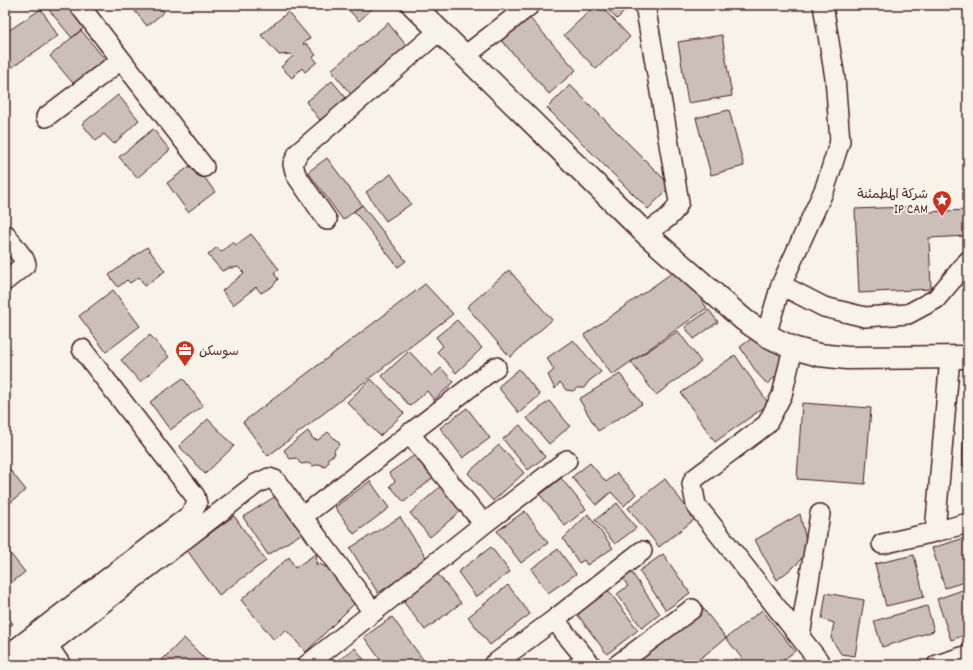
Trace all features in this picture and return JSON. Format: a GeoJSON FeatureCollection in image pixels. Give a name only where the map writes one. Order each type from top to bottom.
{"type":"FeatureCollection","features":[{"type":"Feature","properties":{"kind":"main road"},"geometry":{"type":"LineString","coordinates":[[413,5],[644,233],[744,320],[766,335],[793,348],[819,356],[847,358],[959,357]]}},
{"type":"Feature","properties":{"kind":"street"},"geometry":{"type":"LineString","coordinates":[[79,5],[204,167]]}},
{"type":"Feature","properties":{"kind":"street"},"geometry":{"type":"LineString","coordinates":[[465,56],[530,5]]}},
{"type":"Feature","properties":{"kind":"street"},"geometry":{"type":"LineString","coordinates":[[644,233],[672,215],[677,209],[679,202],[645,5]]}},
{"type":"Feature","properties":{"kind":"street"},"geometry":{"type":"LineString","coordinates":[[766,335],[781,285],[825,188],[840,141],[834,78],[823,5]]}},
{"type":"Feature","properties":{"kind":"street"},"geometry":{"type":"LineString","coordinates":[[327,220],[296,175],[293,164],[298,153],[439,31]]}},
{"type":"Feature","properties":{"kind":"street"},"geometry":{"type":"LineString","coordinates":[[46,117],[121,60]]}},
{"type":"Feature","properties":{"kind":"street"},"geometry":{"type":"LineString","coordinates":[[5,234],[24,259],[26,264],[5,282]]}},
{"type":"Feature","properties":{"kind":"street"},"geometry":{"type":"LineString","coordinates":[[781,285],[824,307],[865,317],[908,314],[936,300],[968,261]]}},
{"type":"Feature","properties":{"kind":"street"},"geometry":{"type":"LineString","coordinates":[[793,348],[782,395],[767,424],[694,479],[692,484],[696,505],[822,665]]}},
{"type":"Feature","properties":{"kind":"street"},"geometry":{"type":"LineString","coordinates":[[5,657],[190,515],[197,504],[195,496],[82,349]]}},
{"type":"Feature","properties":{"kind":"street"},"geometry":{"type":"LineString","coordinates":[[935,532],[959,357]]}},
{"type":"Feature","properties":{"kind":"street"},"geometry":{"type":"LineString","coordinates":[[302,517],[496,367]]}},
{"type":"Feature","properties":{"kind":"street"},"geometry":{"type":"LineString","coordinates":[[409,433],[484,524]]}},
{"type":"Feature","properties":{"kind":"street"},"geometry":{"type":"LineString","coordinates":[[307,665],[567,460]]}},
{"type":"Feature","properties":{"kind":"street"},"geometry":{"type":"LineString","coordinates":[[23,665],[263,480],[269,478],[275,480],[373,612]]}},
{"type":"Feature","properties":{"kind":"street"},"geometry":{"type":"LineString","coordinates":[[800,636],[820,514]]}},
{"type":"Feature","properties":{"kind":"street"},"geometry":{"type":"LineString","coordinates":[[882,544],[968,523]]}},
{"type":"Feature","properties":{"kind":"street"},"geometry":{"type":"LineString","coordinates":[[493,665],[642,551]]}},
{"type":"Feature","properties":{"kind":"street"},"geometry":{"type":"LineString","coordinates":[[617,665],[692,609]]}},
{"type":"Feature","properties":{"kind":"street"},"geometry":{"type":"LineString","coordinates":[[555,619],[592,665]]}},
{"type":"Feature","properties":{"kind":"street"},"geometry":{"type":"LineString","coordinates":[[48,646],[62,665]]}},
{"type":"Feature","properties":{"kind":"street"},"geometry":{"type":"LineString","coordinates":[[937,665],[968,655]]}},
{"type":"Feature","properties":{"kind":"building"},"geometry":{"type":"Polygon","coordinates":[[[45,5],[75,5],[90,23],[72,38],[45,5]]]}},
{"type":"Feature","properties":{"kind":"building"},"geometry":{"type":"Polygon","coordinates":[[[130,5],[158,5],[164,12],[147,26],[130,5]]]}},
{"type":"Feature","properties":{"kind":"building"},"geometry":{"type":"Polygon","coordinates":[[[344,5],[376,5],[359,21],[344,5]]]}},
{"type":"Feature","properties":{"kind":"building"},"geometry":{"type":"Polygon","coordinates":[[[596,5],[600,5],[630,37],[596,69],[564,35],[596,5]]]}},
{"type":"Feature","properties":{"kind":"building"},"geometry":{"type":"Polygon","coordinates":[[[603,5],[631,5],[617,19],[603,5]]]}},
{"type":"Feature","properties":{"kind":"building"},"geometry":{"type":"Polygon","coordinates":[[[41,9],[58,36],[11,68],[5,59],[5,33],[41,9]]]}},
{"type":"Feature","properties":{"kind":"building"},"geometry":{"type":"Polygon","coordinates":[[[288,12],[310,38],[303,43],[304,45],[306,43],[316,55],[313,57],[317,62],[305,72],[302,68],[292,78],[281,67],[293,56],[291,54],[279,55],[261,35],[288,12]]]}},
{"type":"Feature","properties":{"kind":"building"},"geometry":{"type":"Polygon","coordinates":[[[528,16],[576,70],[549,94],[501,40],[528,16]]]}},
{"type":"Feature","properties":{"kind":"building"},"geometry":{"type":"Polygon","coordinates":[[[388,23],[410,50],[353,97],[331,70],[388,23]]]}},
{"type":"Feature","properties":{"kind":"building"},"geometry":{"type":"Polygon","coordinates":[[[81,30],[108,63],[78,89],[50,56],[81,30]]]}},
{"type":"Feature","properties":{"kind":"building"},"geometry":{"type":"Polygon","coordinates":[[[722,35],[732,96],[688,103],[678,42],[722,35]]]}},
{"type":"Feature","properties":{"kind":"building"},"geometry":{"type":"Polygon","coordinates":[[[332,81],[347,99],[320,120],[306,102],[332,81]]]}},
{"type":"Feature","properties":{"kind":"building"},"geometry":{"type":"Polygon","coordinates":[[[570,85],[671,186],[648,209],[547,108],[570,85]]]}},
{"type":"Feature","properties":{"kind":"building"},"geometry":{"type":"Polygon","coordinates":[[[118,95],[139,120],[114,144],[104,134],[96,141],[82,124],[118,95]]]}},
{"type":"Feature","properties":{"kind":"building"},"geometry":{"type":"Polygon","coordinates":[[[729,110],[744,166],[711,175],[696,118],[729,110]]]}},
{"type":"Feature","properties":{"kind":"building"},"geometry":{"type":"Polygon","coordinates":[[[153,129],[170,150],[137,178],[119,157],[153,129]]]}},
{"type":"Feature","properties":{"kind":"building"},"geometry":{"type":"Polygon","coordinates":[[[327,158],[362,205],[343,220],[308,172],[327,158]]]}},
{"type":"Feature","properties":{"kind":"building"},"geometry":{"type":"Polygon","coordinates":[[[194,163],[215,192],[188,212],[167,183],[194,163]]]}},
{"type":"Feature","properties":{"kind":"building"},"geometry":{"type":"Polygon","coordinates":[[[391,174],[411,204],[386,221],[366,192],[391,174]]]}},
{"type":"Feature","properties":{"kind":"building"},"geometry":{"type":"Polygon","coordinates":[[[362,205],[406,261],[398,267],[354,211],[362,205]]]}},
{"type":"Feature","properties":{"kind":"building"},"geometry":{"type":"Polygon","coordinates":[[[928,206],[928,212],[968,210],[968,236],[929,238],[931,289],[859,293],[855,209],[928,206]]]}},
{"type":"Feature","properties":{"kind":"building"},"geometry":{"type":"Polygon","coordinates":[[[251,234],[279,269],[274,273],[278,279],[273,286],[261,293],[256,287],[233,305],[222,291],[244,273],[238,267],[229,268],[222,271],[208,255],[217,247],[221,252],[233,242],[236,245],[251,234]]]}},
{"type":"Feature","properties":{"kind":"building"},"geometry":{"type":"Polygon","coordinates":[[[147,247],[165,271],[145,286],[139,277],[130,283],[127,280],[118,287],[109,275],[147,247]]]}},
{"type":"Feature","properties":{"kind":"building"},"geometry":{"type":"Polygon","coordinates":[[[679,268],[707,308],[612,375],[584,335],[679,268]]]}},
{"type":"Feature","properties":{"kind":"building"},"geometry":{"type":"Polygon","coordinates":[[[509,270],[552,320],[510,357],[467,307],[509,270]]]}},
{"type":"Feature","properties":{"kind":"building"},"geometry":{"type":"Polygon","coordinates":[[[425,284],[453,314],[268,456],[243,422],[425,284]]]}},
{"type":"Feature","properties":{"kind":"building"},"geometry":{"type":"Polygon","coordinates":[[[113,290],[140,326],[106,352],[79,316],[113,290]]]}},
{"type":"Feature","properties":{"kind":"building"},"geometry":{"type":"Polygon","coordinates":[[[709,310],[718,322],[694,339],[685,327],[709,310]]]}},
{"type":"Feature","properties":{"kind":"building"},"geometry":{"type":"Polygon","coordinates":[[[457,320],[482,348],[456,373],[437,352],[443,346],[436,337],[457,320]]]}},
{"type":"Feature","properties":{"kind":"building"},"geometry":{"type":"Polygon","coordinates":[[[678,331],[701,362],[656,395],[631,362],[678,331]]]}},
{"type":"Feature","properties":{"kind":"building"},"geometry":{"type":"Polygon","coordinates":[[[150,335],[169,357],[140,382],[121,360],[150,335]]]}},
{"type":"Feature","properties":{"kind":"building"},"geometry":{"type":"Polygon","coordinates":[[[751,339],[771,351],[773,350],[785,355],[779,374],[767,384],[757,373],[740,347],[751,339]]]}},
{"type":"Feature","properties":{"kind":"building"},"geometry":{"type":"Polygon","coordinates":[[[573,340],[601,372],[589,381],[584,388],[577,388],[573,391],[566,390],[560,382],[555,389],[548,375],[554,370],[547,358],[573,340]]]}},
{"type":"Feature","properties":{"kind":"building"},"geometry":{"type":"Polygon","coordinates":[[[409,351],[432,376],[441,368],[454,382],[434,400],[427,391],[410,406],[382,376],[409,351]]]}},
{"type":"Feature","properties":{"kind":"building"},"geometry":{"type":"Polygon","coordinates":[[[735,355],[769,404],[715,442],[681,393],[735,355]]]}},
{"type":"Feature","properties":{"kind":"building"},"geometry":{"type":"Polygon","coordinates":[[[519,369],[540,395],[519,413],[498,387],[519,369]]]}},
{"type":"Feature","properties":{"kind":"building"},"geometry":{"type":"Polygon","coordinates":[[[620,374],[642,404],[598,431],[579,399],[620,374]]]}},
{"type":"Feature","properties":{"kind":"building"},"geometry":{"type":"Polygon","coordinates":[[[183,378],[203,406],[170,430],[150,402],[183,378]]]}},
{"type":"Feature","properties":{"kind":"building"},"geometry":{"type":"Polygon","coordinates":[[[371,379],[404,413],[380,436],[347,402],[371,379]]]}},
{"type":"Feature","properties":{"kind":"building"},"geometry":{"type":"Polygon","coordinates":[[[549,401],[570,426],[549,444],[527,418],[549,401]]]}},
{"type":"Feature","properties":{"kind":"building"},"geometry":{"type":"Polygon","coordinates":[[[802,403],[871,408],[865,484],[797,479],[802,403]]]}},
{"type":"Feature","properties":{"kind":"building"},"geometry":{"type":"Polygon","coordinates":[[[467,408],[490,438],[463,458],[440,428],[467,408]]]}},
{"type":"Feature","properties":{"kind":"building"},"geometry":{"type":"Polygon","coordinates":[[[208,419],[234,446],[205,474],[179,446],[208,419]]]}},
{"type":"Feature","properties":{"kind":"building"},"geometry":{"type":"Polygon","coordinates":[[[964,424],[968,424],[968,466],[962,466],[964,424]]]}},
{"type":"Feature","properties":{"kind":"building"},"geometry":{"type":"Polygon","coordinates":[[[520,425],[545,457],[528,470],[503,439],[520,425]]]}},
{"type":"Feature","properties":{"kind":"building"},"geometry":{"type":"Polygon","coordinates":[[[308,431],[313,439],[318,440],[328,432],[340,444],[334,450],[335,454],[327,459],[329,462],[324,467],[320,464],[313,466],[308,463],[301,464],[296,458],[290,459],[284,450],[308,431]]]}},
{"type":"Feature","properties":{"kind":"building"},"geometry":{"type":"Polygon","coordinates":[[[499,445],[524,473],[493,501],[468,473],[499,445]]]}},
{"type":"Feature","properties":{"kind":"building"},"geometry":{"type":"Polygon","coordinates":[[[419,452],[437,474],[404,502],[390,486],[395,481],[389,473],[419,452]]]}},
{"type":"Feature","properties":{"kind":"building"},"geometry":{"type":"Polygon","coordinates":[[[590,463],[606,482],[617,473],[636,494],[624,506],[611,492],[596,505],[572,477],[590,463]]]}},
{"type":"Feature","properties":{"kind":"building"},"geometry":{"type":"Polygon","coordinates":[[[5,464],[26,490],[5,507],[5,464]]]}},
{"type":"Feature","properties":{"kind":"building"},"geometry":{"type":"Polygon","coordinates":[[[561,478],[586,509],[565,526],[540,495],[561,478]]]}},
{"type":"Feature","properties":{"kind":"building"},"geometry":{"type":"Polygon","coordinates":[[[665,479],[695,519],[659,547],[628,508],[665,479]]]}},
{"type":"Feature","properties":{"kind":"building"},"geometry":{"type":"Polygon","coordinates":[[[370,481],[389,508],[354,534],[335,507],[370,481]]]}},
{"type":"Feature","properties":{"kind":"building"},"geometry":{"type":"Polygon","coordinates":[[[441,486],[462,510],[430,537],[410,513],[441,486]]]}},
{"type":"Feature","properties":{"kind":"building"},"geometry":{"type":"Polygon","coordinates":[[[279,494],[304,532],[268,555],[243,517],[279,494]]]}},
{"type":"Feature","properties":{"kind":"building"},"geometry":{"type":"Polygon","coordinates":[[[617,503],[636,528],[615,544],[595,520],[617,503]]]}},
{"type":"Feature","properties":{"kind":"building"},"geometry":{"type":"Polygon","coordinates":[[[525,511],[548,543],[521,563],[497,531],[525,511]]]}},
{"type":"Feature","properties":{"kind":"building"},"geometry":{"type":"Polygon","coordinates":[[[588,514],[613,548],[587,565],[584,560],[579,563],[563,539],[588,514]]]}},
{"type":"Feature","properties":{"kind":"building"},"geometry":{"type":"Polygon","coordinates":[[[800,514],[806,540],[805,554],[797,564],[777,580],[755,540],[800,514]]]}},
{"type":"Feature","properties":{"kind":"building"},"geometry":{"type":"Polygon","coordinates":[[[234,516],[266,561],[219,595],[187,550],[234,516]]]}},
{"type":"Feature","properties":{"kind":"building"},"geometry":{"type":"Polygon","coordinates":[[[400,517],[428,560],[378,593],[350,548],[400,517]]]}},
{"type":"Feature","properties":{"kind":"building"},"geometry":{"type":"Polygon","coordinates":[[[968,537],[968,581],[945,588],[932,548],[968,537]]]}},
{"type":"Feature","properties":{"kind":"building"},"geometry":{"type":"Polygon","coordinates":[[[5,547],[25,572],[5,588],[5,547]]]}},
{"type":"Feature","properties":{"kind":"building"},"geometry":{"type":"Polygon","coordinates":[[[491,547],[510,572],[476,597],[458,572],[491,547]]]}},
{"type":"Feature","properties":{"kind":"building"},"geometry":{"type":"Polygon","coordinates":[[[558,549],[576,574],[548,593],[531,569],[558,549]]]}},
{"type":"Feature","properties":{"kind":"building"},"geometry":{"type":"Polygon","coordinates":[[[317,553],[316,566],[318,563],[333,571],[356,602],[306,652],[286,630],[274,640],[241,600],[289,557],[295,568],[317,553]]]}},
{"type":"Feature","properties":{"kind":"building"},"geometry":{"type":"Polygon","coordinates":[[[663,554],[690,593],[666,610],[639,571],[663,554]]]}},
{"type":"Feature","properties":{"kind":"building"},"geometry":{"type":"Polygon","coordinates":[[[914,555],[924,597],[886,606],[875,564],[914,555]]]}},
{"type":"Feature","properties":{"kind":"building"},"geometry":{"type":"Polygon","coordinates":[[[630,570],[660,614],[642,628],[617,594],[628,586],[621,576],[630,570]]]}},
{"type":"Feature","properties":{"kind":"building"},"geometry":{"type":"Polygon","coordinates":[[[437,573],[461,603],[425,630],[402,600],[437,573]]]}},
{"type":"Feature","properties":{"kind":"building"},"geometry":{"type":"Polygon","coordinates":[[[508,585],[530,614],[490,645],[468,617],[508,585]]]}},
{"type":"Feature","properties":{"kind":"building"},"geometry":{"type":"Polygon","coordinates":[[[968,588],[968,634],[951,640],[937,599],[968,588]]]}},
{"type":"Feature","properties":{"kind":"building"},"geometry":{"type":"Polygon","coordinates":[[[608,590],[638,630],[607,654],[577,614],[608,590]]]}},
{"type":"Feature","properties":{"kind":"building"},"geometry":{"type":"Polygon","coordinates":[[[826,593],[864,600],[855,656],[841,654],[831,638],[834,623],[822,619],[826,593]]]}},
{"type":"Feature","properties":{"kind":"building"},"geometry":{"type":"Polygon","coordinates":[[[927,606],[934,631],[882,647],[874,621],[927,606]]]}},
{"type":"Feature","properties":{"kind":"building"},"geometry":{"type":"Polygon","coordinates":[[[702,607],[726,638],[692,665],[627,665],[702,607]]]}},
{"type":"Feature","properties":{"kind":"building"},"geometry":{"type":"Polygon","coordinates":[[[762,610],[795,651],[777,665],[747,665],[726,638],[762,610]]]}},
{"type":"Feature","properties":{"kind":"building"},"geometry":{"type":"Polygon","coordinates":[[[5,612],[13,624],[5,629],[5,612]]]}},
{"type":"Feature","properties":{"kind":"building"},"geometry":{"type":"Polygon","coordinates":[[[392,617],[427,665],[384,665],[364,637],[392,617]]]}},
{"type":"Feature","properties":{"kind":"building"},"geometry":{"type":"Polygon","coordinates":[[[184,638],[211,665],[157,665],[184,638]]]}},
{"type":"Feature","properties":{"kind":"building"},"geometry":{"type":"Polygon","coordinates":[[[355,648],[368,665],[332,665],[355,648]]]}},
{"type":"Feature","properties":{"kind":"building"},"geometry":{"type":"Polygon","coordinates":[[[577,653],[585,665],[561,665],[577,653]]]}},
{"type":"Feature","properties":{"kind":"place","name":"شركة المطمئنة IP CAM"},"geometry":{"type":"Point","coordinates":[942,217]}},
{"type":"Feature","properties":{"kind":"place","name":"سوسكن"},"geometry":{"type":"Point","coordinates":[185,367]}}]}
